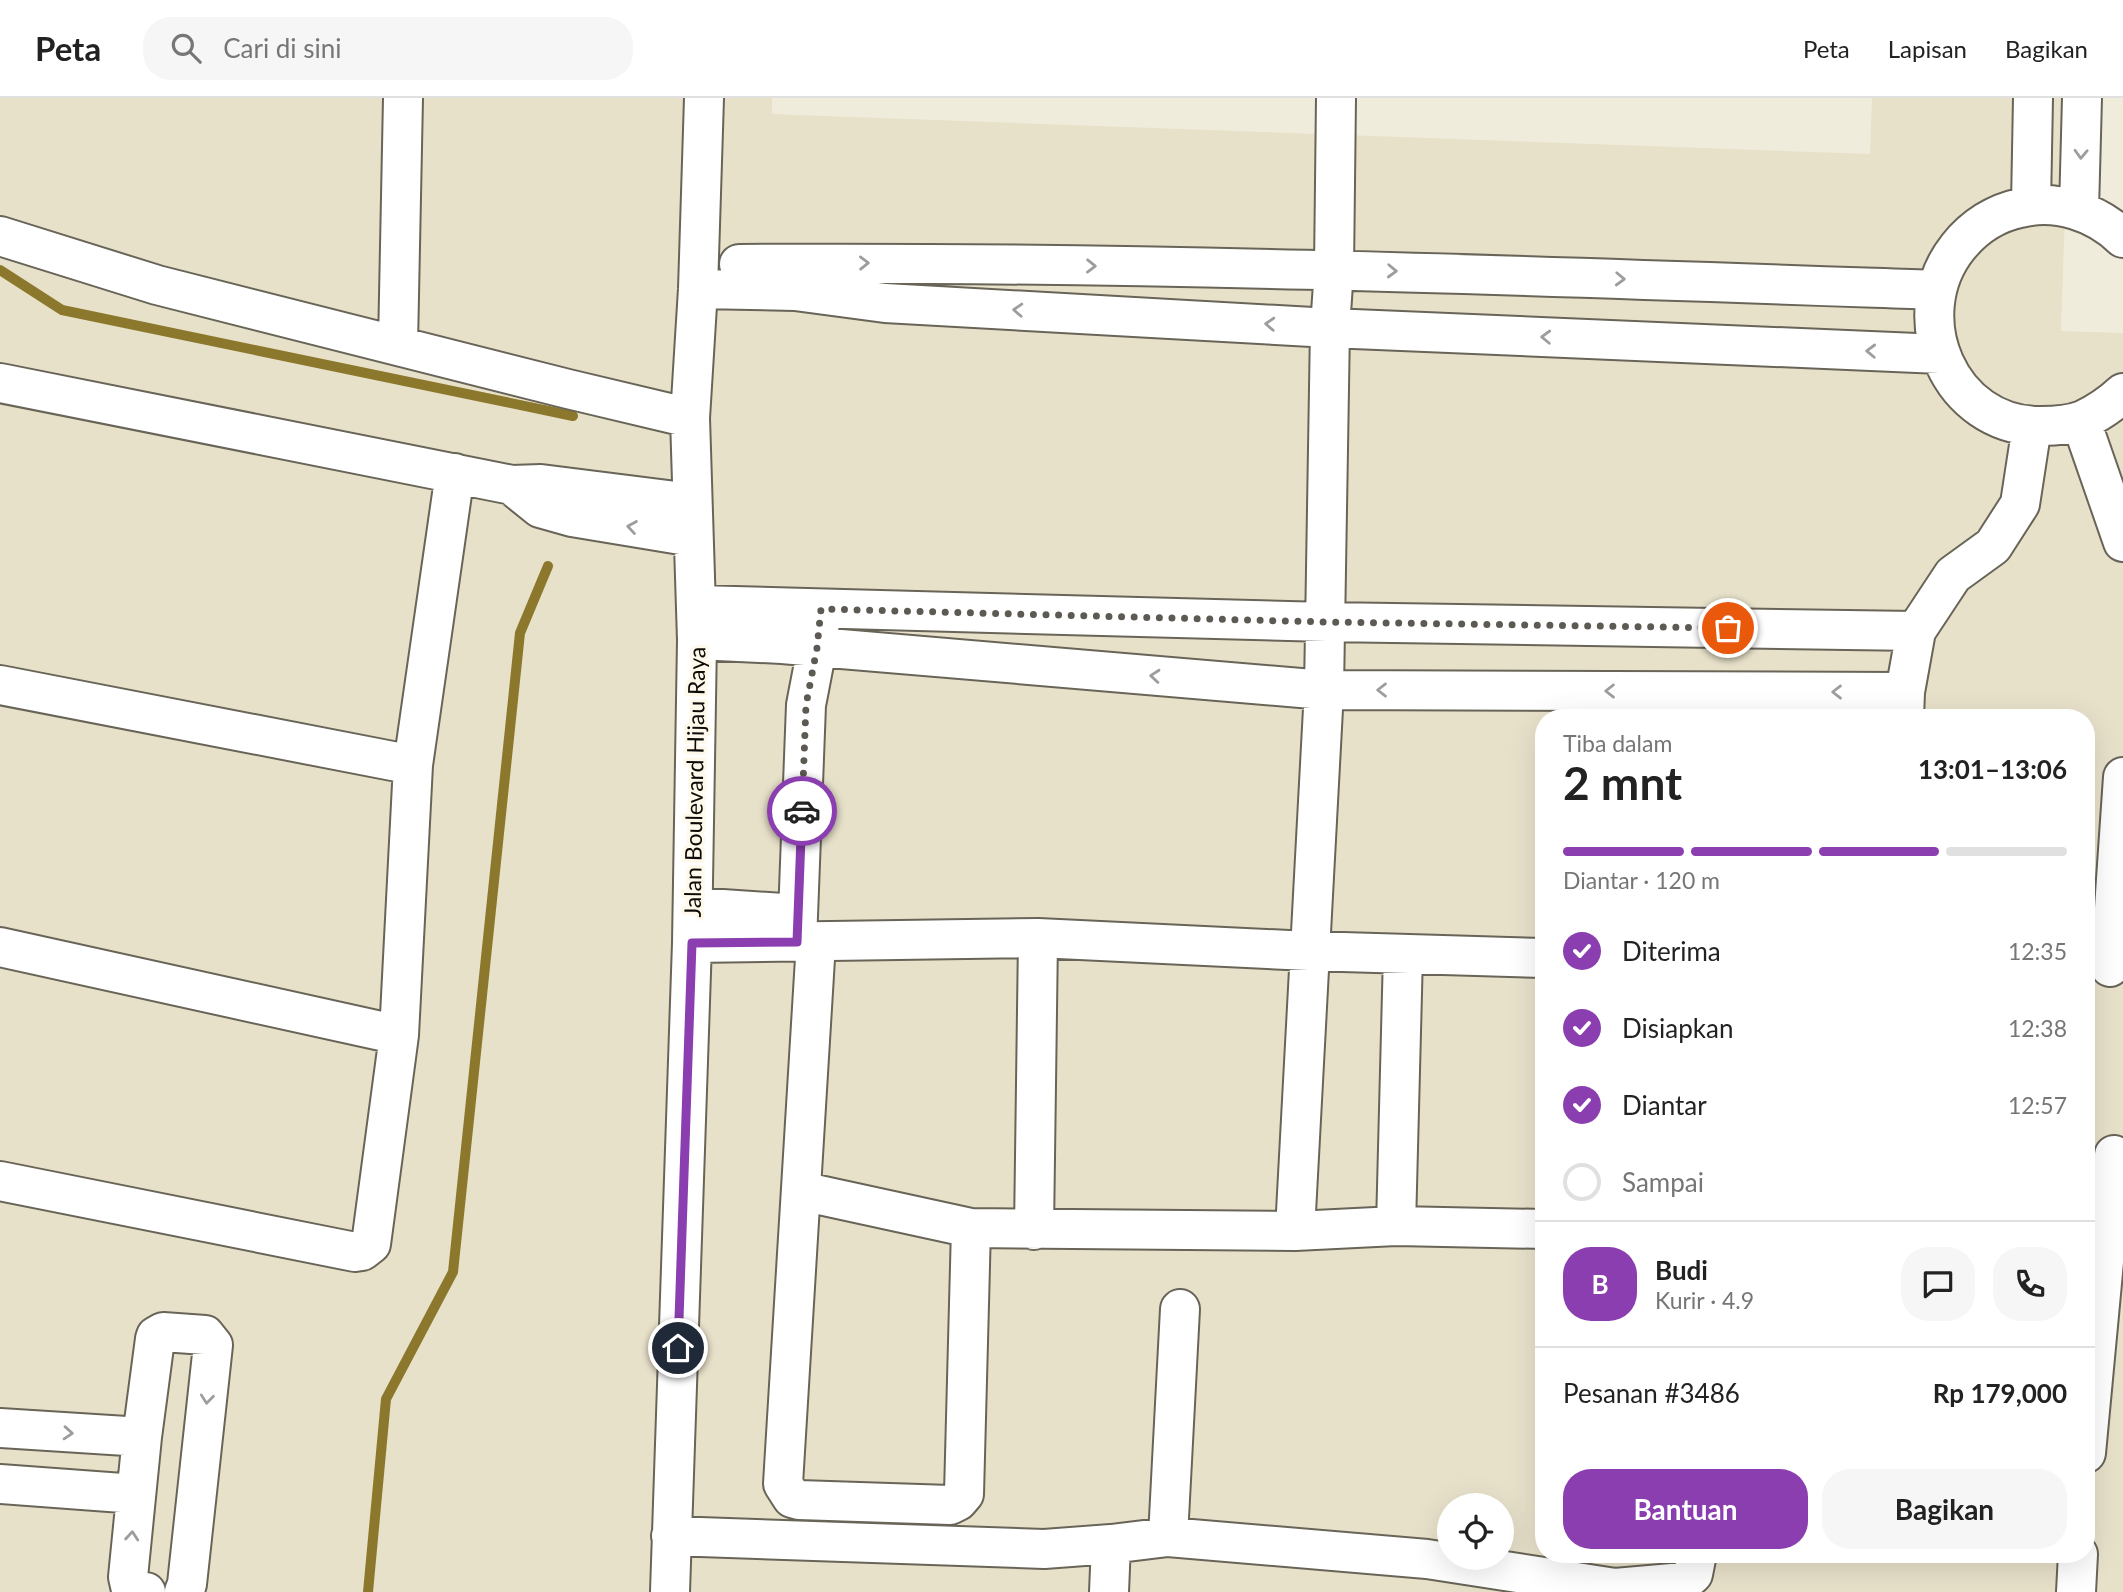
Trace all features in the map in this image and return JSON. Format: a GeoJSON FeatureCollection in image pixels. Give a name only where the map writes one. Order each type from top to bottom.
{"type":"FeatureCollection","features":[{"type":"Feature","properties":{"kind":"street"},"geometry":{"type":"LineString","coordinates":[[398,345],[403,98]]}},
{"type":"Feature","properties":{"kind":"street","name":"Jalan Boulevard Hijau Raya"},"geometry":{"type":"LineString","coordinates":[[670,1592],[671,1536],[727,926],[736,624],[693,520],[690,418],[704,98]]}},
{"type":"Feature","properties":{"kind":"street"},"geometry":{"type":"LineString","coordinates":[[1296,1231],[1324,690],[1329,328],[1334,269],[1336,98]]}},
{"type":"Feature","properties":{"kind":"street"},"geometry":{"type":"LineString","coordinates":[[2031,205],[2033,98]]}},
{"type":"Feature","properties":{"kind":"street"},"geometry":{"type":"LineString","coordinates":[[2079,210],[2082,98]]}},
{"type":"Feature","properties":{"kind":"street"},"geometry":{"type":"LineString","coordinates":[[2123,239],[2102,221],[2079,210],[2055,205],[2031,205],[2006,211],[1984,222],[1965,238],[1950,258],[1939,280],[1934,304],[1934,329],[1940,354],[1950,376],[1966,395],[1986,410],[2008,421],[2032,426],[2057,426],[2081,421],[2104,410],[2123,393]]}},
{"type":"Feature","properties":{"kind":"street"},"geometry":{"type":"LineString","coordinates":[[0,236],[157,285],[690,418]]}},
{"type":"Feature","properties":{"kind":"street"},"geometry":{"type":"LineString","coordinates":[[698,276],[1334,269],[1937,290]]}},
{"type":"Feature","properties":{"kind":"street"},"geometry":{"type":"LineString","coordinates":[[795,277],[885,303],[1329,328],[1940,354]]}},
{"type":"Feature","properties":{"kind":"street"},"geometry":{"type":"LineString","coordinates":[[0,383],[512,485],[540,508],[572,517],[693,520]]}},
{"type":"Feature","properties":{"kind":"street"},"geometry":{"type":"LineString","coordinates":[[2081,421],[2123,541]]}},
{"type":"Feature","properties":{"kind":"street"},"geometry":{"type":"LineString","coordinates":[[736,624],[817,648],[1324,690],[1905,705],[1916,631],[1953,575],[1993,546],[2020,504],[2032,426]]}},
{"type":"Feature","properties":{"kind":"street"},"geometry":{"type":"LineString","coordinates":[[0,1181],[342,1250],[362,1251],[368,1248],[373,1240],[399,1035],[413,765],[456,473]]}},
{"type":"Feature","properties":{"kind":"street"},"geometry":{"type":"LineString","coordinates":[[821,609],[806,705],[801,1191],[783,1484],[792,1498],[950,1504],[958,1501],[964,1494],[971,1228]]}},
{"type":"Feature","properties":{"kind":"street"},"geometry":{"type":"LineString","coordinates":[[736,624],[821,609],[1326,622],[1916,631]]}},
{"type":"Feature","properties":{"kind":"street"},"geometry":{"type":"LineString","coordinates":[[0,685],[413,765]]}},
{"type":"Feature","properties":{"kind":"street"},"geometry":{"type":"LineString","coordinates":[[2110,967],[2123,777]]}},
{"type":"Feature","properties":{"kind":"street"},"geometry":{"type":"LineString","coordinates":[[727,926],[803,933],[1038,938],[1309,951],[1535,958]]}},
{"type":"Feature","properties":{"kind":"street"},"geometry":{"type":"LineString","coordinates":[[1034,1230],[1038,938]]}},
{"type":"Feature","properties":{"kind":"street"},"geometry":{"type":"LineString","coordinates":[[0,947],[399,1035]]}},
{"type":"Feature","properties":{"kind":"street"},"geometry":{"type":"LineString","coordinates":[[1396,1226],[1404,954]]}},
{"type":"Feature","properties":{"kind":"street"},"geometry":{"type":"LineString","coordinates":[[2095,1331],[2108,1155]]}},
{"type":"Feature","properties":{"kind":"street"},"geometry":{"type":"LineString","coordinates":[[801,1191],[971,1228],[1296,1231],[1396,1226],[1535,1229]]}},
{"type":"Feature","properties":{"kind":"street"},"geometry":{"type":"LineString","coordinates":[[1168,1537],[1180,1309]]}},
{"type":"Feature","properties":{"kind":"street"},"geometry":{"type":"LineString","coordinates":[[146,1592],[131,1590],[128,1584],[142,1437],[156,1336],[163,1332],[205,1335],[213,1345],[184,1592]]}},
{"type":"Feature","properties":{"kind":"street"},"geometry":{"type":"LineString","coordinates":[[0,1428],[142,1437]]}},
{"type":"Feature","properties":{"kind":"street"},"geometry":{"type":"LineString","coordinates":[[0,1484],[136,1494]]}},
{"type":"Feature","properties":{"kind":"street"},"geometry":{"type":"LineString","coordinates":[[671,1536],[1044,1549],[1111,1545],[1168,1537],[1427,1559],[1615,1588],[1684,1582],[1693,1574],[1695,1563]]}},
{"type":"Feature","properties":{"kind":"street"},"geometry":{"type":"LineString","coordinates":[[1109,1592],[1111,1545]]}},
{"type":"Feature","properties":{"kind":"street"},"geometry":{"type":"LineString","coordinates":[[2076,1592],[2078,1563]]}},
{"type":"Feature","properties":{"kind":"shaded area"},"geometry":{"type":"Polygon","coordinates":[[[0,98],[772,98],[772,114],[1870,154],[1872,98],[2069,98],[2061,331],[2123,333],[2123,1592],[0,1592],[0,98]]]}},
{"type":"Feature","properties":{"kind":"waterway"},"geometry":{"type":"LineString","coordinates":[[0,270],[62,310],[573,416]]}},
{"type":"Feature","properties":{"kind":"waterway"},"geometry":{"type":"LineString","coordinates":[[368,1592],[386,1399],[453,1272],[520,633],[548,566]]}},
{"type":"Feature","properties":{"kind":"way so far"},"geometry":{"type":"LineString","coordinates":[[802,811],[806,705],[821,609],[1326,622],[1728,628]]}},
{"type":"Feature","properties":{"kind":"route"},"geometry":{"type":"LineString","coordinates":[[678,1348],[692,943],[797,942],[802,811]]}}]}
